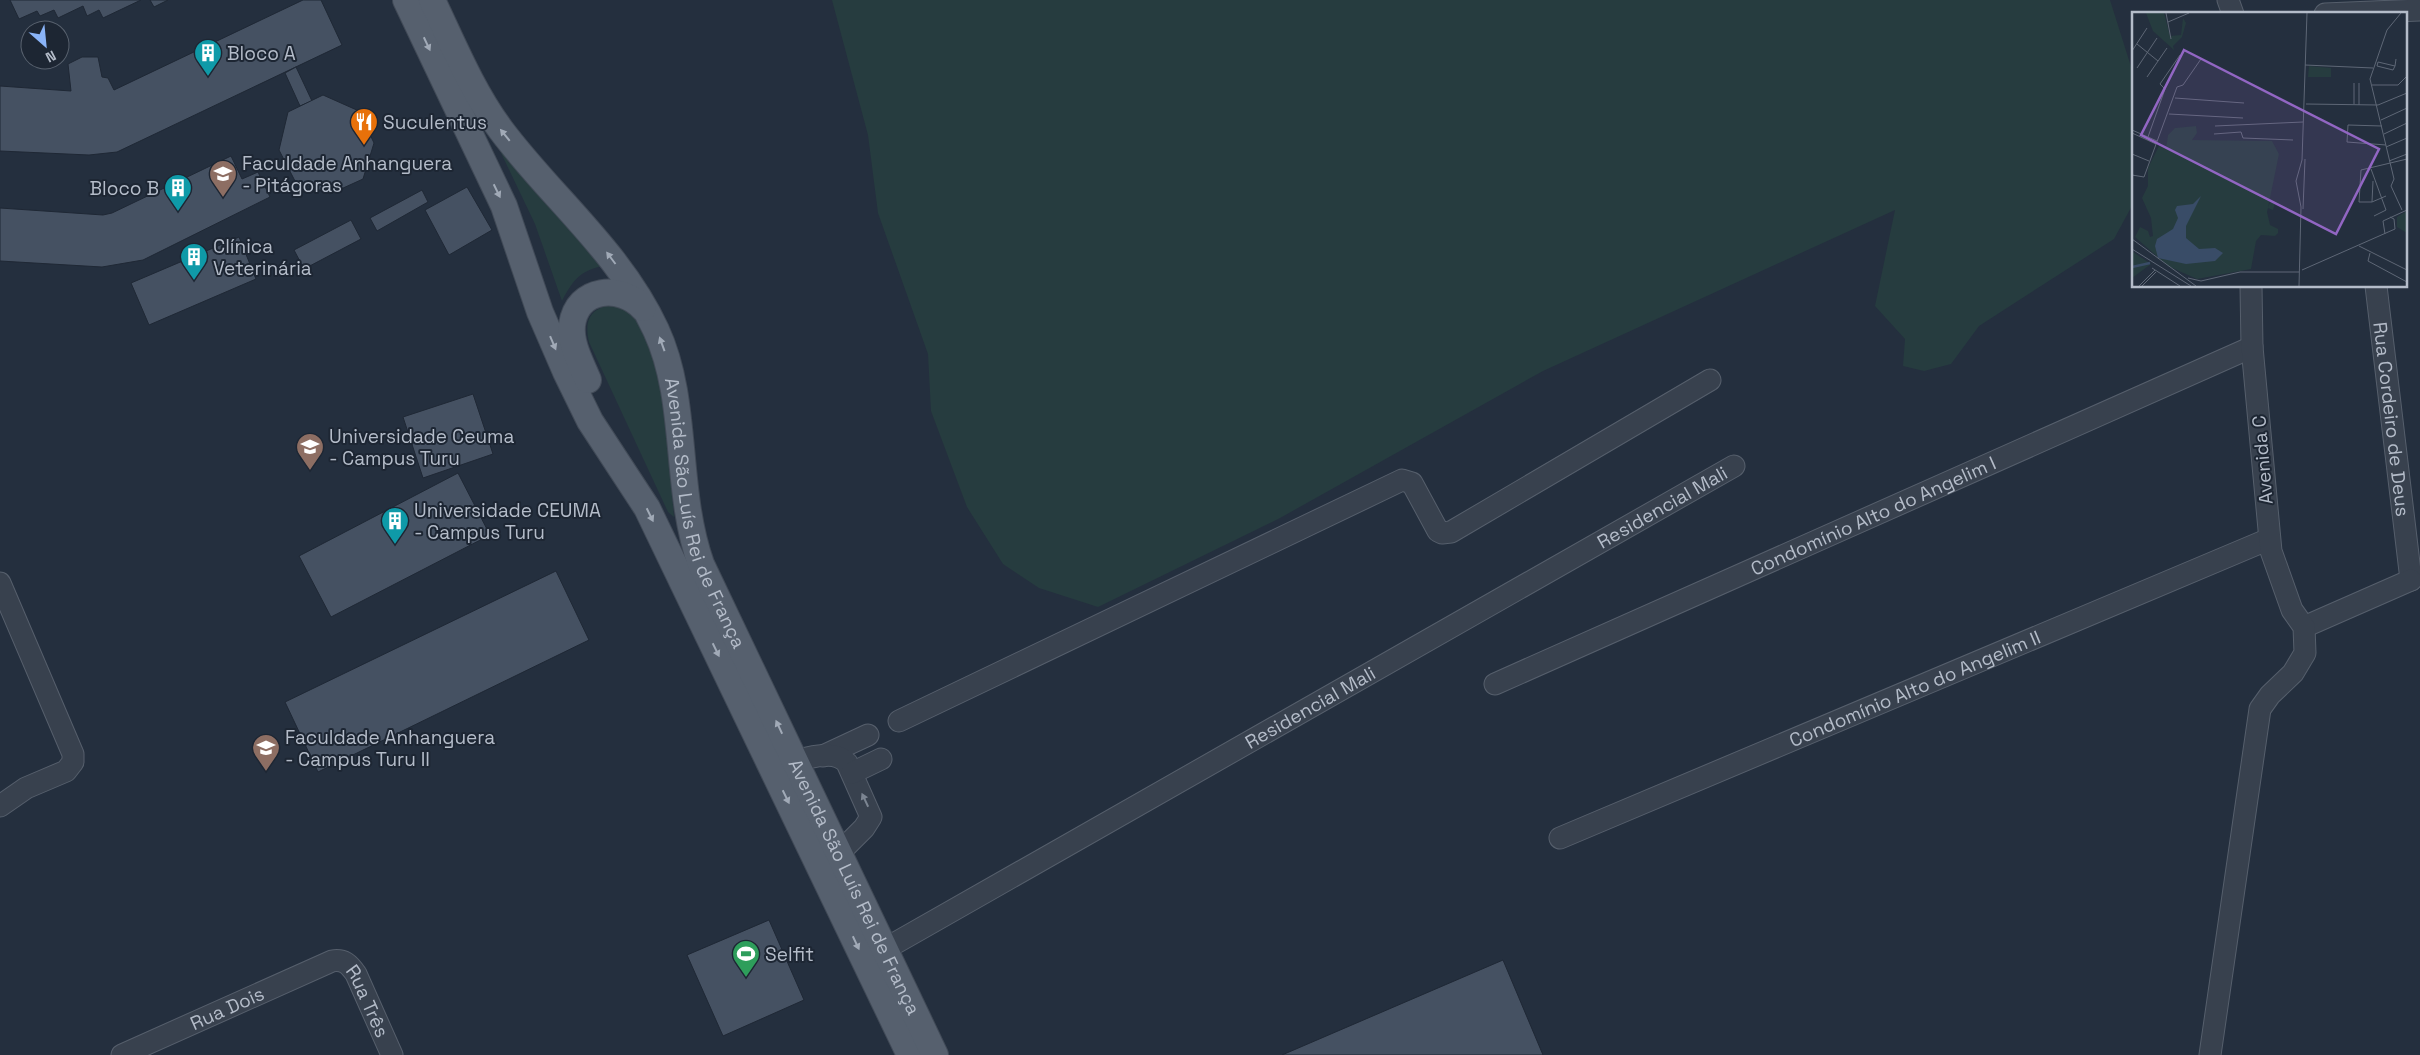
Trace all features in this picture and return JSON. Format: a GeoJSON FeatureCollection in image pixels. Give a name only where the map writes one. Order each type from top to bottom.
{"type":"FeatureCollection","features":[{"type":"Feature","properties":{"kind":"main road","name":"Avenida São Luís Rei de França"},"geometry":{"type":"LineString","coordinates":[[406,0],[504,206],[540,312],[566,372],[590,420],[647,508],[910,1055]]}},
{"type":"Feature","properties":{"kind":"main road","name":"Avenida São Luís Rei de França"},"geometry":{"type":"LineString","coordinates":[[432,0],[479,98],[492,118],[507,138],[611,256],[648,313],[663,347],[673,385],[684,498],[694,546],[935,1055]]}},
{"type":"Feature","properties":{"kind":"main road"},"geometry":{"type":"LineString","coordinates":[[625,474],[575,348],[572,325],[581,305],[592,297],[608,292],[627,295],[648,313]]}},
{"type":"Feature","properties":{"kind":"street"},"geometry":{"type":"LineString","coordinates":[[2228,0],[2232,12]]}},
{"type":"Feature","properties":{"kind":"street"},"geometry":{"type":"LineString","coordinates":[[2365,12],[2420,10]]}},
{"type":"Feature","properties":{"kind":"street","name":"Avenida C"},"geometry":{"type":"LineString","coordinates":[[2251,288],[2252,348],[2269,539],[2274,562],[2292,610],[2304,627]]}},
{"type":"Feature","properties":{"kind":"street","name":"Rua Cordeiro de Deus"},"geometry":{"type":"LineString","coordinates":[[2376,288],[2415,583]]}},
{"type":"Feature","properties":{"kind":"street","name":"Condomínio Alto do Angelim I"},"geometry":{"type":"LineString","coordinates":[[1495,684],[2252,348]]}},
{"type":"Feature","properties":{"kind":"street"},"geometry":{"type":"LineString","coordinates":[[899,721],[1402,480],[1412,483],[1438,530],[1442,533],[1451,532],[1710,380]]}},
{"type":"Feature","properties":{"kind":"street","name":"Residencial Mali"},"geometry":{"type":"LineString","coordinates":[[885,949],[1734,466]]}},
{"type":"Feature","properties":{"kind":"street","name":"Condomínio Alto do Angelim II"},"geometry":{"type":"LineString","coordinates":[[1560,838],[2269,539]]}},
{"type":"Feature","properties":{"kind":"street"},"geometry":{"type":"LineString","coordinates":[[0,583],[73,754],[73,762],[66,771],[26,788],[0,806]]}},
{"type":"Feature","properties":{"kind":"street"},"geometry":{"type":"LineString","coordinates":[[2210,1055],[2260,709],[2270,695],[2293,673],[2305,653],[2304,627],[2415,583]]}},
{"type":"Feature","properties":{"kind":"street"},"geometry":{"type":"LineString","coordinates":[[823,756],[868,735]]}},
{"type":"Feature","properties":{"kind":"street"},"geometry":{"type":"LineString","coordinates":[[795,760],[823,756],[843,758],[852,773],[871,817],[864,828],[839,853]]}},
{"type":"Feature","properties":{"kind":"street"},"geometry":{"type":"LineString","coordinates":[[852,773],[881,760]]}},
{"type":"Feature","properties":{"kind":"street","name":"Rua Três"},"geometry":{"type":"LineString","coordinates":[[332,961],[340,960],[351,966],[392,1055]]}},
{"type":"Feature","properties":{"kind":"street","name":"Rua Dois"},"geometry":{"type":"LineString","coordinates":[[122,1055],[332,961]]}},
{"type":"Feature","properties":{"kind":"green space"},"geometry":{"type":"Polygon","coordinates":[[[832,0],[2110,0],[2132,70],[2132,206],[2114,239],[1979,326],[1951,364],[1924,371],[1903,366],[1905,339],[1875,306],[1895,210],[1543,371],[1280,518],[1098,607],[1039,588],[1003,564],[967,507],[931,411],[928,354],[878,213],[868,135],[832,0]]]}},
{"type":"Feature","properties":{"kind":"green space"},"geometry":{"type":"Polygon","coordinates":[[[492,134],[607,265],[579,276],[570,286],[562,301],[535,224],[492,134]]]}},
{"type":"Feature","properties":{"kind":"green space"},"geometry":{"type":"Polygon","coordinates":[[[614,304],[631,312],[642,330],[651,353],[664,410],[674,517],[668,512],[589,342],[587,327],[591,316],[599,309],[614,304]]]}},
{"type":"Feature","properties":{"kind":"building"},"geometry":{"type":"Polygon","coordinates":[[[10,0],[141,0],[103,18],[99,10],[87,16],[83,6],[58,18],[54,10],[40,16],[37,11],[19,19],[10,0]]]}},
{"type":"Feature","properties":{"kind":"building"},"geometry":{"type":"Polygon","coordinates":[[[150,0],[168,0],[154,7],[150,0]]]}},
{"type":"Feature","properties":{"kind":"building","name":"Bloco A"},"geometry":{"type":"Polygon","coordinates":[[[303,0],[321,0],[342,45],[117,152],[89,155],[0,151],[0,86],[71,91],[69,70],[70,63],[82,57],[98,57],[102,77],[108,78],[114,90],[303,0]]]}},
{"type":"Feature","properties":{"kind":"building"},"geometry":{"type":"Polygon","coordinates":[[[296,67],[312,101],[300,106],[285,73],[296,67]]]}},
{"type":"Feature","properties":{"kind":"building"},"geometry":{"type":"Polygon","coordinates":[[[323,95],[359,111],[374,143],[363,179],[330,194],[295,181],[279,150],[288,112],[323,95]]]}},
{"type":"Feature","properties":{"kind":"building","name":"Bloco B"},"geometry":{"type":"Polygon","coordinates":[[[231,156],[242,179],[258,172],[270,197],[143,260],[102,267],[0,261],[0,208],[103,215],[112,213],[231,156]]]}},
{"type":"Feature","properties":{"kind":"building"},"geometry":{"type":"Polygon","coordinates":[[[467,187],[492,230],[449,255],[425,210],[467,187]]]}},
{"type":"Feature","properties":{"kind":"building"},"geometry":{"type":"Polygon","coordinates":[[[422,190],[428,202],[377,231],[370,218],[422,190]]]}},
{"type":"Feature","properties":{"kind":"building"},"geometry":{"type":"Polygon","coordinates":[[[351,220],[361,239],[304,269],[294,250],[351,220]]]}},
{"type":"Feature","properties":{"kind":"building","name":"Clínica Veterinária"},"geometry":{"type":"Polygon","coordinates":[[[239,237],[256,279],[149,325],[131,283],[239,237]]]}},
{"type":"Feature","properties":{"kind":"building","name":"Universidade CEUMA - Campus Turu"},"geometry":{"type":"Polygon","coordinates":[[[473,394],[493,454],[423,478],[403,417],[473,394]]]}},
{"type":"Feature","properties":{"kind":"building","name":"Universidade CEUMA - Campus Turu"},"geometry":{"type":"Polygon","coordinates":[[[458,473],[490,535],[331,617],[299,556],[458,473]]]}},
{"type":"Feature","properties":{"kind":"building"},"geometry":{"type":"Polygon","coordinates":[[[556,571],[589,640],[318,772],[285,702],[556,571]]]}},
{"type":"Feature","properties":{"kind":"building","name":"Selfit"},"geometry":{"type":"Polygon","coordinates":[[[769,920],[804,1000],[723,1036],[687,955],[769,920]]]}},
{"type":"Feature","properties":{"kind":"building"},"geometry":{"type":"Polygon","coordinates":[[[1503,960],[1543,1055],[1282,1055],[1503,960]]]}},
{"type":"Feature","properties":{"kind":"place","name":"Bloco A"},"geometry":{"type":"Point","coordinates":[208,77]}},
{"type":"Feature","properties":{"kind":"place","name":"Suculentus"},"geometry":{"type":"Point","coordinates":[364,146]}},
{"type":"Feature","properties":{"kind":"place","name":"Faculdade Anhanguera - Pitágoras"},"geometry":{"type":"Point","coordinates":[223,198]}},
{"type":"Feature","properties":{"kind":"place","name":"Bloco B"},"geometry":{"type":"Point","coordinates":[178,212]}},
{"type":"Feature","properties":{"kind":"place","name":"Clínica Veterinária"},"geometry":{"type":"Point","coordinates":[194,281]}},
{"type":"Feature","properties":{"kind":"place","name":"Universidade Ceuma - Campus Turu"},"geometry":{"type":"Point","coordinates":[310,471]}},
{"type":"Feature","properties":{"kind":"place","name":"Universidade CEUMA - Campus Turu"},"geometry":{"type":"Point","coordinates":[395,545]}},
{"type":"Feature","properties":{"kind":"place","name":"Faculdade Anhanguera - Campus Turu II"},"geometry":{"type":"Point","coordinates":[266,772]}},
{"type":"Feature","properties":{"kind":"place","name":"Selfit"},"geometry":{"type":"Point","coordinates":[746,978]}}]}
